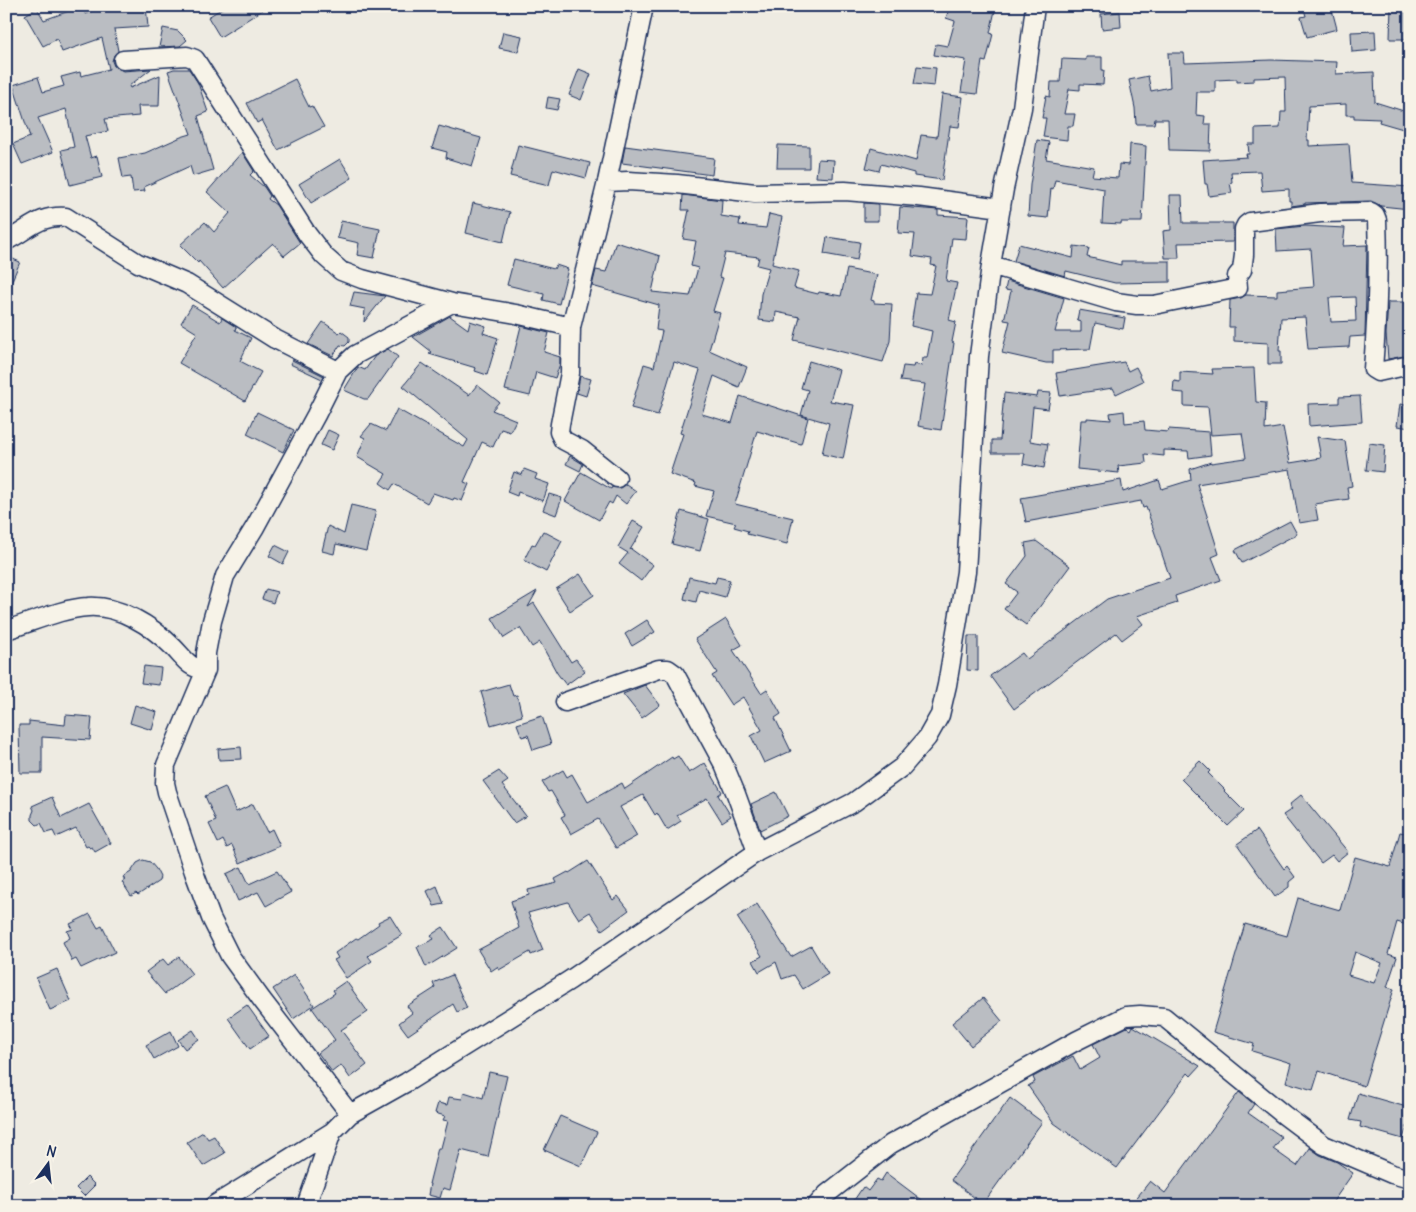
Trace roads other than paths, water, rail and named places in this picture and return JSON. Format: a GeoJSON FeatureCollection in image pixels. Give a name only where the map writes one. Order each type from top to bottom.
{"type":"FeatureCollection","features":[{"type":"Feature","properties":{"kind":"street"},"geometry":{"type":"LineString","coordinates":[[617,478],[582,450],[563,440],[560,432],[570,373],[571,326],[607,182],[644,6]]}},
{"type":"Feature","properties":{"kind":"street"},"geometry":{"type":"LineString","coordinates":[[213,1206],[332,1132],[350,1114],[407,1082],[570,980],[757,852],[854,802],[902,766],[927,738],[940,715],[948,685],[966,572],[979,356],[991,265],[1022,108],[1034,6]]}},
{"type":"Feature","properties":{"kind":"street"},"geometry":{"type":"LineString","coordinates":[[123,60],[187,56],[195,59],[307,234],[324,256],[342,271],[362,279],[452,303],[571,326]]}},
{"type":"Feature","properties":{"kind":"street"},"geometry":{"type":"LineString","coordinates":[[607,182],[628,181],[677,184],[755,193],[845,191],[919,197],[1001,208]]}},
{"type":"Feature","properties":{"kind":"street"},"geometry":{"type":"LineString","coordinates":[[991,265],[1116,302],[1154,305],[1238,288],[1237,276],[1242,270],[1244,256],[1244,229],[1250,222],[1320,214],[1371,212],[1376,214],[1377,220],[1378,258],[1373,369],[1378,372],[1410,365]]}},
{"type":"Feature","properties":{"kind":"street"},"geometry":{"type":"LineString","coordinates":[[6,241],[39,221],[53,216],[66,217],[138,263],[186,284],[275,340],[338,371]]}},
{"type":"Feature","properties":{"kind":"street"},"geometry":{"type":"LineString","coordinates":[[350,1114],[230,956],[211,918],[167,792],[165,783],[166,765],[206,670],[206,653],[212,621],[225,576],[255,527],[338,371],[355,355],[452,303]]}},
{"type":"Feature","properties":{"kind":"street"},"geometry":{"type":"LineString","coordinates":[[6,630],[73,609],[89,606],[107,609],[134,618],[154,631],[173,647],[187,664],[194,668],[206,670]]}},
{"type":"Feature","properties":{"kind":"street"},"geometry":{"type":"LineString","coordinates":[[565,702],[659,669],[668,668],[675,674],[724,765],[748,824],[757,852]]}},
{"type":"Feature","properties":{"kind":"street"},"geometry":{"type":"LineString","coordinates":[[816,1206],[826,1194],[891,1144],[1076,1041],[1126,1016],[1140,1014],[1164,1017],[1237,1078],[1324,1145],[1392,1174],[1410,1179]]}},
{"type":"Feature","properties":{"kind":"street"},"geometry":{"type":"LineString","coordinates":[[306,1206],[332,1132]]}}]}
